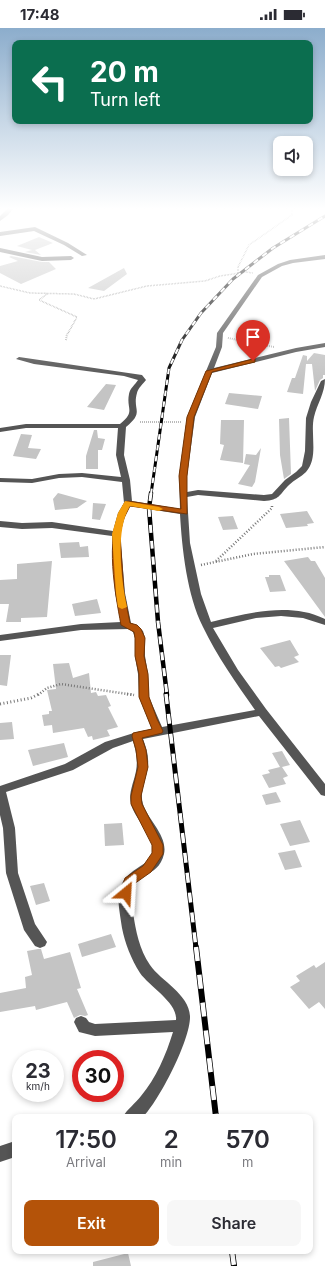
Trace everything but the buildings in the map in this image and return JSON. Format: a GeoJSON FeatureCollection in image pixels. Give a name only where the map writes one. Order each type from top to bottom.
{"type":"FeatureCollection","features":[{"type":"Feature","properties":{"kind":"street"},"geometry":{"type":"LineString","coordinates":[[280,267],[260,276],[220,333],[219,347],[191,419],[183,476],[186,543],[196,594],[207,626],[234,672],[262,712],[325,792]]}},
{"type":"Feature","properties":{"kind":"street"},"geometry":{"type":"LineString","coordinates":[[210,371],[296,350],[325,346]]}},
{"type":"Feature","properties":{"kind":"street"},"geometry":{"type":"LineString","coordinates":[[19,359],[64,367],[108,371],[139,377],[142,380],[134,390],[134,414],[126,424],[120,455],[121,467],[126,480],[128,503],[122,513],[116,534],[120,593],[126,625]]}},
{"type":"Feature","properties":{"kind":"street"},"geometry":{"type":"LineString","coordinates":[[183,496],[198,492],[232,496],[273,498],[280,494],[286,483],[305,468],[308,458],[311,412],[314,402],[325,381]]}},
{"type":"Feature","properties":{"kind":"street"},"geometry":{"type":"LineString","coordinates":[[0,430],[26,426],[126,424]]}},
{"type":"Feature","properties":{"kind":"street"},"geometry":{"type":"LineString","coordinates":[[0,480],[32,481],[59,476],[82,474],[126,480]]}},
{"type":"Feature","properties":{"kind":"street"},"geometry":{"type":"LineString","coordinates":[[128,503],[185,512]]}},
{"type":"Feature","properties":{"kind":"street"},"geometry":{"type":"LineString","coordinates":[[0,524],[22,526],[52,525],[116,534]]}},
{"type":"Feature","properties":{"kind":"street"},"geometry":{"type":"LineString","coordinates":[[207,626],[250,617],[279,613],[304,615],[325,622]]}},
{"type":"Feature","properties":{"kind":"street"},"geometry":{"type":"LineString","coordinates":[[0,638],[81,627],[126,625],[133,627],[138,631],[140,638],[140,656],[143,674],[144,697],[158,731]]}},
{"type":"Feature","properties":{"kind":"street"},"geometry":{"type":"LineString","coordinates":[[40,942],[29,926],[12,873],[9,828],[0,791],[69,767],[109,746],[137,736],[262,712]]}},
{"type":"Feature","properties":{"kind":"street"},"geometry":{"type":"LineString","coordinates":[[137,736],[141,750],[143,767],[136,796],[137,804],[158,845],[158,854],[147,869],[132,878],[127,886],[126,902],[128,922],[132,943],[144,968],[157,984],[178,1002],[182,1010],[181,1026],[167,1064],[153,1094],[138,1114]]}},
{"type":"Feature","properties":{"kind":"street"},"geometry":{"type":"LineString","coordinates":[[81,1022],[84,1027],[95,1030],[181,1026]]}},
{"type":"Feature","properties":{"kind":"street"},"geometry":{"type":"LineString","coordinates":[[0,1154],[12,1150]]}},
{"type":"Feature","properties":{"kind":"path"},"geometry":{"type":"LineString","coordinates":[[238,267],[238,274]]}},
{"type":"Feature","properties":{"kind":"path"},"geometry":{"type":"LineString","coordinates":[[0,286],[30,293],[74,294],[100,298],[147,286],[200,282],[246,272],[260,276]]}},
{"type":"Feature","properties":{"kind":"path"},"geometry":{"type":"LineString","coordinates":[[48,294],[39,300],[77,317],[67,333],[66,340]]}},
{"type":"Feature","properties":{"kind":"path"},"geometry":{"type":"LineString","coordinates":[[220,338],[234,338],[243,341],[296,350]]}},
{"type":"Feature","properties":{"kind":"path"},"geometry":{"type":"LineString","coordinates":[[126,424],[178,423],[191,419]]}},
{"type":"Feature","properties":{"kind":"path"},"geometry":{"type":"LineString","coordinates":[[216,562],[237,542],[258,518],[272,508],[273,498]]}},
{"type":"Feature","properties":{"kind":"path"},"geometry":{"type":"LineString","coordinates":[[191,567],[253,554],[325,547]]}},
{"type":"Feature","properties":{"kind":"path"},"geometry":{"type":"LineString","coordinates":[[0,704],[31,698],[47,688],[60,684],[144,697]]}},
{"type":"Feature","properties":{"kind":"railway"},"geometry":{"type":"LineString","coordinates":[[151,494],[169,368],[182,340],[201,313],[233,279],[249,267]]}},
{"type":"Feature","properties":{"kind":"railway"},"geometry":{"type":"LineString","coordinates":[[151,493],[149,508],[158,622],[167,695]]}},
{"type":"Feature","properties":{"kind":"railway"},"geometry":{"type":"LineString","coordinates":[[166,694],[196,948]]}},
{"type":"Feature","properties":{"kind":"railway"},"geometry":{"type":"LineString","coordinates":[[196,947],[216,1114]]}},
{"type":"Feature","properties":{"kind":"railway"},"geometry":{"type":"LineString","coordinates":[[232,1254],[234,1266]]}},
{"type":"Feature","properties":{"kind":"slow traffic"},"geometry":{"type":"LineString","coordinates":[[122,607],[116,534],[119,520],[128,503],[159,509]]}},
{"type":"Feature","properties":{"kind":"route"},"geometry":{"type":"LineString","coordinates":[[126,893],[129,881],[147,869],[158,854],[158,845],[137,804],[136,796],[143,767],[141,750],[137,736],[158,731],[147,708],[144,697],[144,683],[140,656],[140,638],[138,631],[133,627],[126,625],[120,593],[116,534],[119,520],[128,503],[149,508],[185,512],[183,476],[191,417],[210,371],[253,361]]}}]}
